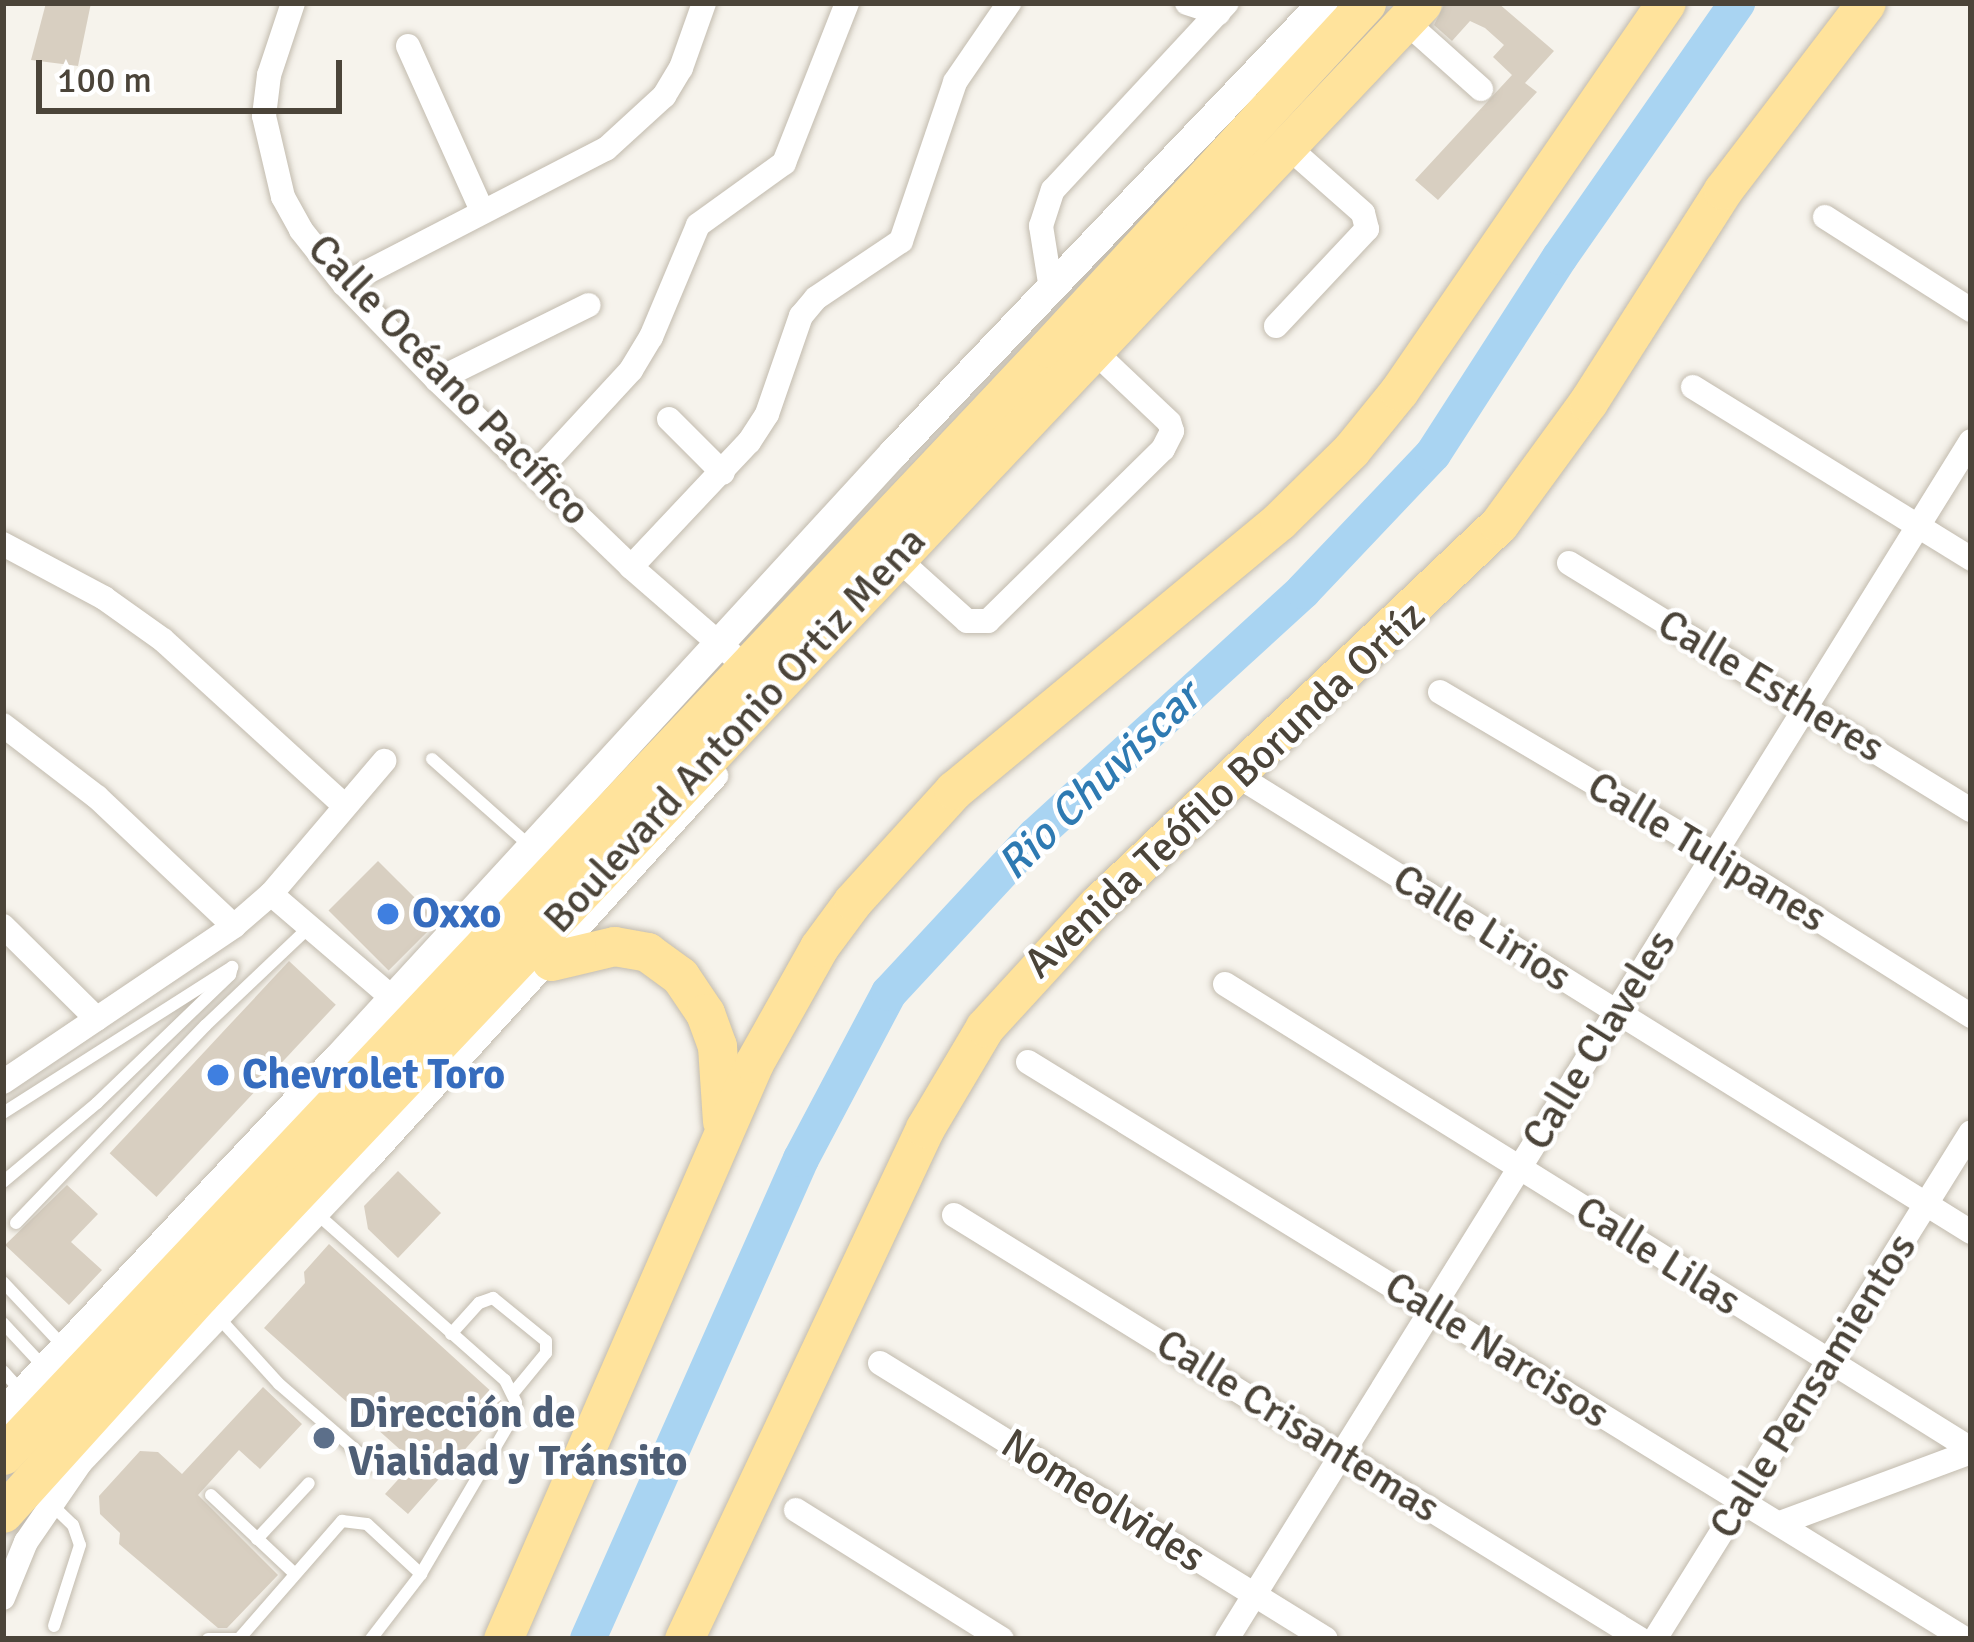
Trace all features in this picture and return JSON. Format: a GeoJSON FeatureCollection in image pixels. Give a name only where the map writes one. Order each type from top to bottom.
{"type":"FeatureCollection","features":[{"type":"Feature","properties":{"kind":"main road","name":"Boulevard Antonio Ortiz Mena"},"geometry":{"type":"LineString","coordinates":[[187,1286],[225,1200],[404,1008],[745,666],[1048,348],[1366,3]]}},
{"type":"Feature","properties":{"kind":"main road"},"geometry":{"type":"LineString","coordinates":[[503,1639],[786,1001],[853,901],[954,790],[1279,521],[1351,450],[1399,391],[1666,3]]}},
{"type":"Feature","properties":{"kind":"main road","name":"Avenida Teófilo Borunda Ortíz"},"geometry":{"type":"LineString","coordinates":[[689,1637],[925,1128],[985,1027],[1096,906],[1499,524],[1588,402],[1723,190],[1867,3]]}},
{"type":"Feature","properties":{"kind":"main road","name":"Boulevard Antonio Ortiz Mena"},"geometry":{"type":"LineString","coordinates":[[21,1489],[87,1379],[187,1286],[745,666],[897,558],[1414,12]]}},
{"type":"Feature","properties":{"kind":"main road"},"geometry":{"type":"LineString","coordinates":[[550,961],[614,946],[647,952],[680,976],[705,1012],[717,1046],[723,1136]]}},
{"type":"Feature","properties":{"kind":"street","name":"Calle Océano Pacífico"},"geometry":{"type":"LineString","coordinates":[[293,3],[269,74],[264,116],[267,147],[283,197],[301,230],[344,284],[437,380],[631,567],[745,666]]}},
{"type":"Feature","properties":{"kind":"street"},"geometry":{"type":"LineString","coordinates":[[344,284],[607,149],[644,120],[681,68],[704,3]]}},
{"type":"Feature","properties":{"kind":"street"},"geometry":{"type":"LineString","coordinates":[[537,472],[631,370],[651,337],[698,225],[784,163],[847,3]]}},
{"type":"Feature","properties":{"kind":"street"},"geometry":{"type":"LineString","coordinates":[[631,567],[723,473],[767,414],[801,316],[816,298],[901,241],[955,82],[1009,3]]}},
{"type":"Feature","properties":{"kind":"street"},"geometry":{"type":"LineString","coordinates":[[1187,3],[1223,8]]}},
{"type":"Feature","properties":{"kind":"street","name":"Boulevard Antonio Ortiz Mena"},"geometry":{"type":"LineString","coordinates":[[404,1008],[532,848],[745,666],[1052,289],[1323,3]]}},
{"type":"Feature","properties":{"kind":"street"},"geometry":{"type":"LineString","coordinates":[[1052,289],[1041,226],[1053,190],[1223,8]]}},
{"type":"Feature","properties":{"kind":"street"},"geometry":{"type":"LineString","coordinates":[[1414,12],[1481,89]]}},
{"type":"Feature","properties":{"kind":"street"},"geometry":{"type":"LineString","coordinates":[[407,46],[482,211]]}},
{"type":"Feature","properties":{"kind":"street"},"geometry":{"type":"LineString","coordinates":[[1276,326],[1367,229],[1363,213],[1288,146]]}},
{"type":"Feature","properties":{"kind":"street"},"geometry":{"type":"LineString","coordinates":[[1826,217],[1971,310]]}},
{"type":"Feature","properties":{"kind":"street"},"geometry":{"type":"LineString","coordinates":[[437,380],[589,305]]}},
{"type":"Feature","properties":{"kind":"street"},"geometry":{"type":"LineString","coordinates":[[897,558],[967,621],[988,621],[1163,449],[1169,422],[1094,351]]}},
{"type":"Feature","properties":{"kind":"street"},"geometry":{"type":"LineString","coordinates":[[1693,387],[1971,560]]}},
{"type":"Feature","properties":{"kind":"street"},"geometry":{"type":"LineString","coordinates":[[669,419],[723,473]]}},
{"type":"Feature","properties":{"kind":"street","name":"Calle Claveles"},"geometry":{"type":"LineString","coordinates":[[1227,1639],[1971,441]]}},
{"type":"Feature","properties":{"kind":"street"},"geometry":{"type":"LineString","coordinates":[[3,544],[104,598],[163,640],[345,806]]}},
{"type":"Feature","properties":{"kind":"street","name":"Calle Estheres"},"geometry":{"type":"LineString","coordinates":[[1569,563],[1971,810]]}},
{"type":"Feature","properties":{"kind":"street"},"geometry":{"type":"LineString","coordinates":[[187,1286],[316,1213],[550,961],[771,709],[745,666]]}},
{"type":"Feature","properties":{"kind":"street","name":"Calle Tulipanes"},"geometry":{"type":"LineString","coordinates":[[1440,692],[1714,854],[1971,1016]]}},
{"type":"Feature","properties":{"kind":"street"},"geometry":{"type":"LineString","coordinates":[[3,724],[97,797],[234,926]]}},
{"type":"Feature","properties":{"kind":"street"},"geometry":{"type":"LineString","coordinates":[[3,1082],[234,926],[271,894],[384,760]]}},
{"type":"Feature","properties":{"kind":"street","name":"Calle Lirios"},"geometry":{"type":"LineString","coordinates":[[1238,776],[1971,1232]]}},
{"type":"Feature","properties":{"kind":"street"},"geometry":{"type":"LineString","coordinates":[[271,894],[404,1008]]}},
{"type":"Feature","properties":{"kind":"street"},"geometry":{"type":"LineString","coordinates":[[3,926],[97,1019]]}},
{"type":"Feature","properties":{"kind":"street","name":"Calle Lilas"},"geometry":{"type":"LineString","coordinates":[[1225,984],[1971,1450]]}},
{"type":"Feature","properties":{"kind":"street","name":"Calle Narcisos"},"geometry":{"type":"LineString","coordinates":[[1028,1062],[1966,1639]]}},
{"type":"Feature","properties":{"kind":"street","name":"Calle Pensamientos"},"geometry":{"type":"LineString","coordinates":[[1655,1639],[1971,1132]]}},
{"type":"Feature","properties":{"kind":"street","name":"Calle Crisantemas"},"geometry":{"type":"LineString","coordinates":[[954,1215],[1640,1639]]}},
{"type":"Feature","properties":{"kind":"street","name":"Boulevard Antonio Ortiz Mena"},"geometry":{"type":"LineString","coordinates":[[10,1393],[87,1379],[187,1286]]}},
{"type":"Feature","properties":{"kind":"street","name":"Nomeolvides"},"geometry":{"type":"LineString","coordinates":[[880,1363],[1326,1639]]}},
{"type":"Feature","properties":{"kind":"street"},"geometry":{"type":"LineString","coordinates":[[1780,1522],[1971,1450]]}},
{"type":"Feature","properties":{"kind":"street"},"geometry":{"type":"LineString","coordinates":[[3,1598],[26,1542],[21,1489]]}},
{"type":"Feature","properties":{"kind":"street"},"geometry":{"type":"LineString","coordinates":[[796,1510],[1002,1639]]}},
{"type":"Feature","properties":{"kind":"lane"},"geometry":{"type":"LineString","coordinates":[[432,759],[532,848]]}},
{"type":"Feature","properties":{"kind":"lane"},"geometry":{"type":"LineString","coordinates":[[16,1223],[307,929]]}},
{"type":"Feature","properties":{"kind":"lane"},"geometry":{"type":"LineString","coordinates":[[3,1113],[232,967],[202,1002],[3,1182]]}},
{"type":"Feature","properties":{"kind":"lane"},"geometry":{"type":"LineString","coordinates":[[41,1150],[64,1172]]}},
{"type":"Feature","properties":{"kind":"lane"},"geometry":{"type":"LineString","coordinates":[[316,1213],[514,1392]]}},
{"type":"Feature","properties":{"kind":"lane"},"geometry":{"type":"LineString","coordinates":[[3,1282],[87,1379]]}},
{"type":"Feature","properties":{"kind":"lane"},"geometry":{"type":"LineString","coordinates":[[187,1286],[279,1384],[374,1466]]}},
{"type":"Feature","properties":{"kind":"lane"},"geometry":{"type":"LineString","coordinates":[[371,1639],[421,1574],[511,1422],[514,1392],[547,1353],[546,1341],[493,1298],[479,1303],[452,1334]]}},
{"type":"Feature","properties":{"kind":"lane"},"geometry":{"type":"LineString","coordinates":[[3,1323],[87,1379]]}},
{"type":"Feature","properties":{"kind":"lane"},"geometry":{"type":"LineString","coordinates":[[257,1539],[309,1483]]}},
{"type":"Feature","properties":{"kind":"lane"},"geometry":{"type":"LineString","coordinates":[[21,1489],[73,1525],[80,1545],[55,1626]]}},
{"type":"Feature","properties":{"kind":"lane"},"geometry":{"type":"LineString","coordinates":[[211,1495],[294,1573]]}},
{"type":"Feature","properties":{"kind":"lane"},"geometry":{"type":"LineString","coordinates":[[208,1639],[240,1639],[333,1529],[350,1519],[367,1524],[421,1574]]}},
{"type":"Feature","properties":{"kind":"building"},"geometry":{"type":"Polygon","coordinates":[[[46,3],[91,3],[78,66],[31,60],[46,3]]]}},
{"type":"Feature","properties":{"kind":"building"},"geometry":{"type":"Polygon","coordinates":[[[1445,3],[1498,3],[1554,51],[1525,83],[1537,92],[1438,200],[1415,180],[1512,75],[1493,57],[1504,45],[1485,28],[1470,21],[1452,41],[1434,25],[1445,3]]]}},
{"type":"Feature","properties":{"kind":"building"},"geometry":{"type":"Polygon","coordinates":[[[378,861],[438,921],[389,971],[329,910],[378,861]]]}},
{"type":"Feature","properties":{"kind":"building","name":"Chevrolet Toro"},"geometry":{"type":"Polygon","coordinates":[[[289,961],[336,1005],[156,1197],[110,1153],[289,961]]]}},
{"type":"Feature","properties":{"kind":"building"},"geometry":{"type":"Polygon","coordinates":[[[398,1171],[441,1213],[398,1258],[368,1229],[364,1206],[398,1171]]]}},
{"type":"Feature","properties":{"kind":"building"},"geometry":{"type":"Polygon","coordinates":[[[67,1185],[98,1214],[71,1242],[102,1270],[69,1305],[5,1245],[67,1185]]]}},
{"type":"Feature","properties":{"kind":"building"},"geometry":{"type":"Polygon","coordinates":[[[329,1244],[505,1404],[408,1514],[385,1494],[414,1462],[264,1328],[305,1283],[304,1272],[329,1244]]]}},
{"type":"Feature","properties":{"kind":"building"},"geometry":{"type":"Polygon","coordinates":[[[263,1387],[302,1424],[260,1469],[239,1450],[198,1495],[278,1575],[227,1628],[218,1628],[119,1544],[120,1533],[100,1514],[99,1496],[140,1451],[158,1452],[182,1474],[263,1387]]]}},
{"type":"Feature","properties":{"kind":"waterway","name":"Rio Chuviscar"},"geometry":{"type":"LineString","coordinates":[[588,1639],[801,1159],[889,993],[1035,836],[1303,591],[1433,454],[1560,257],[1737,3]]}},
{"type":"Feature","properties":{"kind":"place","name":"Oxxo"},"geometry":{"type":"Point","coordinates":[388,914]}},
{"type":"Feature","properties":{"kind":"place","name":"Chevrolet Toro"},"geometry":{"type":"Point","coordinates":[218,1075]}},
{"type":"Feature","properties":{"kind":"place","name":"Dirección de Vialidad y Tránsito"},"geometry":{"type":"Point","coordinates":[324,1438]}}]}
